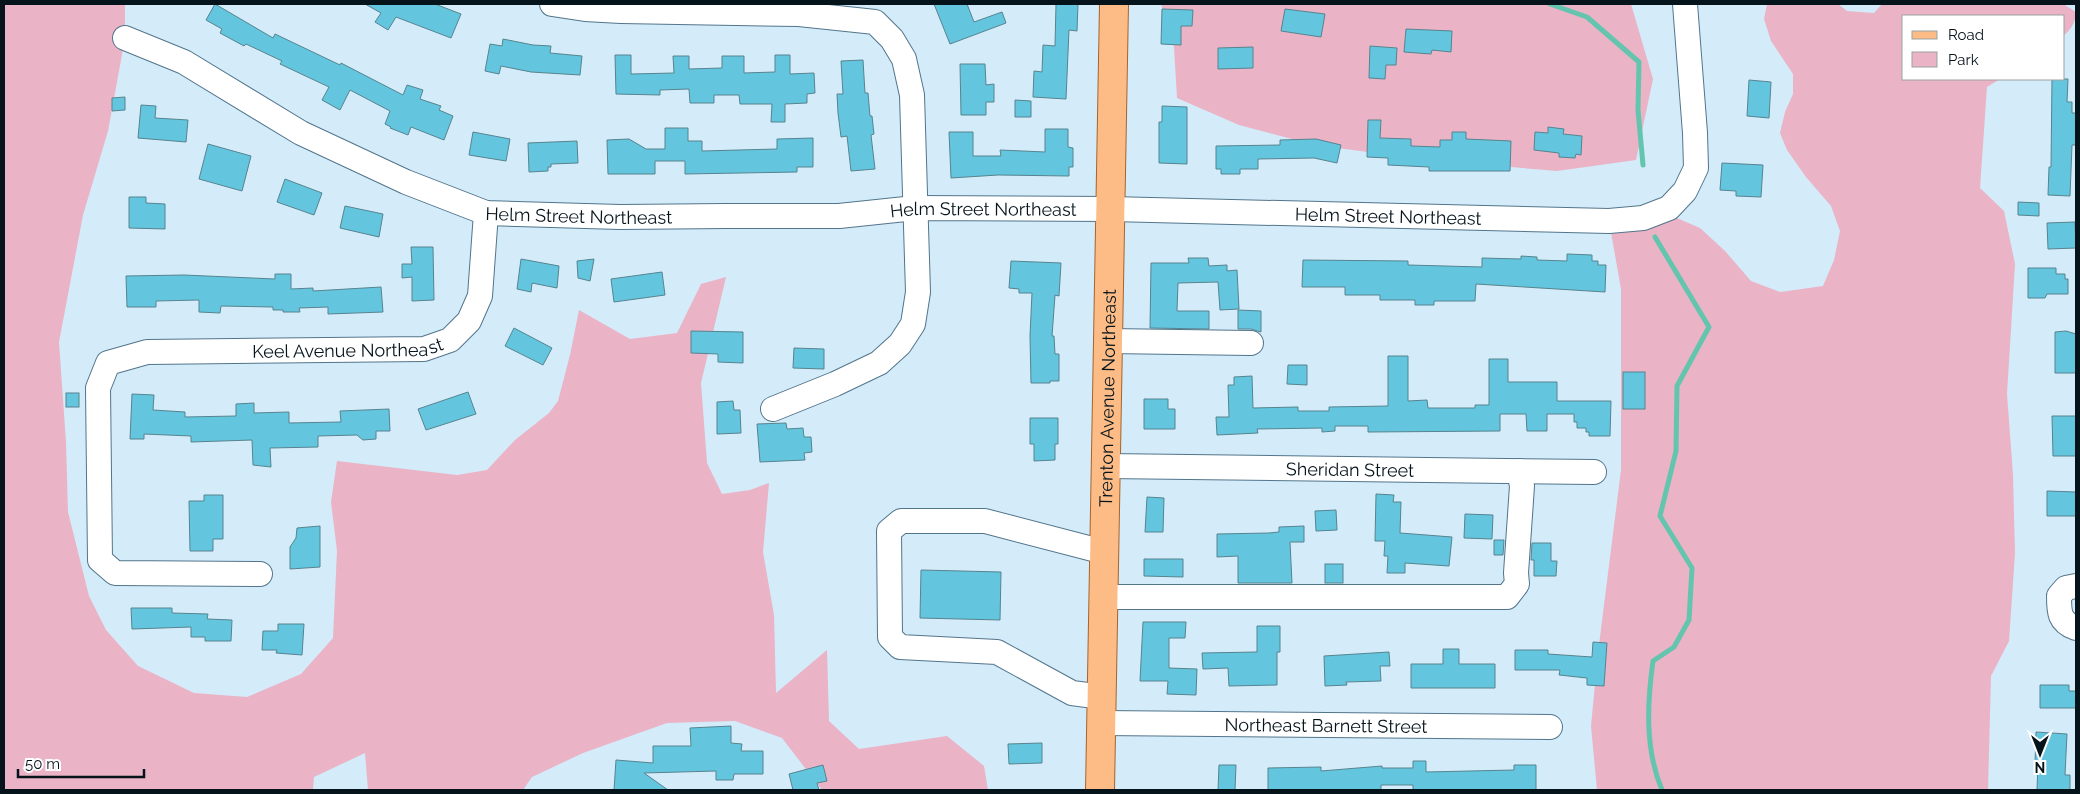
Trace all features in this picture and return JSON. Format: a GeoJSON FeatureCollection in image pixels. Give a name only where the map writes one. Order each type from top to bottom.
{"type":"FeatureCollection","features":[{"type":"Feature","properties":{"kind":"main road","name":"Trenton Avenue Northeast"},"geometry":{"type":"LineString","coordinates":[[1100,790],[1114,4]]}},
{"type":"Feature","properties":{"kind":"street"},"geometry":{"type":"LineString","coordinates":[[552,4],[585,9],[621,11],[800,14],[875,22],[892,39],[904,59],[912,95],[918,300],[913,324],[908,334],[879,363],[844,380],[773,409]]}},
{"type":"Feature","properties":{"kind":"street","name":"Helm Street Northeast"},"geometry":{"type":"LineString","coordinates":[[125,38],[184,62],[301,133],[406,182],[486,213],[620,217],[839,216],[914,208],[1111,209],[1608,221],[1643,218],[1669,208],[1685,191],[1696,168],[1685,4]]}},
{"type":"Feature","properties":{"kind":"street","name":"Keel Avenue Northeast"},"geometry":{"type":"LineString","coordinates":[[260,574],[115,574],[100,560],[98,388],[108,363],[147,352],[424,349],[450,340],[469,321],[480,296],[486,213]]}},
{"type":"Feature","properties":{"kind":"street"},"geometry":{"type":"LineString","coordinates":[[1108,341],[1251,344]]}},
{"type":"Feature","properties":{"kind":"street","name":"Sheridan Street"},"geometry":{"type":"LineString","coordinates":[[1106,466],[1594,472]]}},
{"type":"Feature","properties":{"kind":"street"},"geometry":{"type":"LineString","coordinates":[[1104,597],[1507,597],[1517,584],[1516,573],[1522,486],[1519,471]]}},
{"type":"Feature","properties":{"kind":"street","name":"Northeast Barnett Street"},"geometry":{"type":"LineString","coordinates":[[1104,552],[985,521],[900,521],[889,531],[890,637],[900,647],[998,652],[1102,710],[1550,727]]}},
{"type":"Feature","properties":{"kind":"street"},"geometry":{"type":"LineString","coordinates":[[2076,586],[2066,588],[2059,596],[2059,615],[2063,621],[2076,628]]}},
{"type":"Feature","properties":{"kind":"street"},"geometry":{"type":"LineString","coordinates":[[2076,593],[2076,616]]}},
{"type":"Feature","properties":{"kind":"green space"},"geometry":{"type":"Polygon","coordinates":[[[4,4],[125,4],[125,38],[108,131],[83,215],[59,342],[66,442],[68,512],[89,596],[106,630],[138,666],[194,693],[247,697],[301,674],[333,638],[337,551],[331,502],[337,461],[457,475],[487,470],[515,440],[549,413],[558,401],[579,310],[630,339],[677,333],[701,284],[726,277],[701,383],[707,463],[722,494],[750,490],[769,483],[763,552],[774,615],[776,693],[827,650],[829,721],[859,749],[947,736],[984,766],[988,790],[822,790],[782,738],[735,721],[667,723],[583,753],[532,777],[523,790],[368,790],[365,753],[314,777],[313,790],[4,790],[4,4]]]}},
{"type":"Feature","properties":{"kind":"green space"},"geometry":{"type":"Polygon","coordinates":[[[1161,4],[1631,4],[1653,79],[1636,160],[1557,171],[1428,160],[1315,145],[1239,125],[1177,98],[1174,47],[1161,4]]]}},
{"type":"Feature","properties":{"kind":"green space"},"geometry":{"type":"Polygon","coordinates":[[[1767,4],[1838,4],[1847,11],[1874,13],[1882,4],[2063,4],[2076,12],[2073,25],[2065,34],[2065,15],[1902,15],[1902,80],[1998,80],[1987,87],[1980,188],[2004,211],[2015,264],[2007,394],[2013,475],[2015,553],[2009,641],[1991,676],[1988,790],[1597,790],[1591,726],[1598,653],[1621,470],[1621,289],[1609,221],[1672,216],[1700,228],[1725,251],[1751,281],[1780,292],[1823,286],[1834,260],[1840,231],[1831,206],[1806,177],[1787,150],[1780,133],[1785,112],[1793,94],[1793,74],[1771,41],[1764,19],[1767,4]]]}},
{"type":"Feature","properties":{"kind":"building"},"geometry":{"type":"Polygon","coordinates":[[[215,4],[273,38],[275,34],[340,65],[341,63],[403,95],[407,85],[423,90],[420,99],[441,106],[439,110],[453,116],[444,140],[411,127],[408,135],[390,128],[385,124],[390,111],[350,90],[340,110],[322,100],[329,87],[280,64],[282,61],[246,44],[244,46],[220,33],[222,29],[206,20],[215,4]]]}},
{"type":"Feature","properties":{"kind":"building"},"geometry":{"type":"Polygon","coordinates":[[[365,4],[435,4],[461,14],[451,38],[396,17],[388,30],[375,22],[381,13],[365,4]]]}},
{"type":"Feature","properties":{"kind":"building"},"geometry":{"type":"Polygon","coordinates":[[[934,4],[967,4],[974,22],[1002,12],[1006,23],[950,44],[934,4]]]}},
{"type":"Feature","properties":{"kind":"building"},"geometry":{"type":"Polygon","coordinates":[[[1056,4],[1078,4],[1077,31],[1069,30],[1066,99],[1033,97],[1034,71],[1042,72],[1043,45],[1055,46],[1056,4]]]}},
{"type":"Feature","properties":{"kind":"building"},"geometry":{"type":"Polygon","coordinates":[[[1162,9],[1193,10],[1192,26],[1181,26],[1181,45],[1161,44],[1162,9]]]}},
{"type":"Feature","properties":{"kind":"building"},"geometry":{"type":"Polygon","coordinates":[[[1285,9],[1325,14],[1321,37],[1281,31],[1285,9]]]}},
{"type":"Feature","properties":{"kind":"building"},"geometry":{"type":"Polygon","coordinates":[[[1406,29],[1452,31],[1451,52],[1432,50],[1431,54],[1404,52],[1406,29]]]}},
{"type":"Feature","properties":{"kind":"building"},"geometry":{"type":"Polygon","coordinates":[[[503,39],[533,45],[551,46],[550,53],[582,56],[580,75],[531,72],[501,66],[499,74],[485,71],[490,44],[502,46],[503,39]]]}},
{"type":"Feature","properties":{"kind":"building"},"geometry":{"type":"Polygon","coordinates":[[[1370,46],[1397,48],[1396,65],[1386,65],[1385,79],[1369,78],[1370,46]]]}},
{"type":"Feature","properties":{"kind":"building"},"geometry":{"type":"Polygon","coordinates":[[[1253,47],[1253,68],[1218,69],[1218,48],[1253,47]]]}},
{"type":"Feature","properties":{"kind":"building"},"geometry":{"type":"Polygon","coordinates":[[[615,55],[631,55],[631,74],[674,73],[673,56],[689,56],[689,69],[722,68],[722,56],[744,56],[744,73],[775,72],[775,55],[790,55],[790,74],[814,73],[815,93],[807,94],[807,103],[785,104],[785,122],[771,122],[772,104],[740,104],[739,95],[714,95],[714,103],[690,103],[689,89],[660,90],[660,95],[616,94],[615,55]]]}},
{"type":"Feature","properties":{"kind":"building"},"geometry":{"type":"Polygon","coordinates":[[[863,60],[865,93],[868,93],[874,134],[871,135],[875,169],[851,171],[847,136],[841,137],[837,94],[843,94],[841,61],[863,60]]]}},
{"type":"Feature","properties":{"kind":"building"},"geometry":{"type":"Polygon","coordinates":[[[960,64],[985,64],[986,85],[994,84],[994,102],[986,102],[986,115],[961,115],[960,64]]]}},
{"type":"Feature","properties":{"kind":"building"},"geometry":{"type":"Polygon","coordinates":[[[2068,79],[2067,102],[2072,102],[2072,113],[2076,113],[2076,145],[2072,145],[2070,196],[2048,195],[2049,167],[2051,167],[2052,80],[2068,79]]]}},
{"type":"Feature","properties":{"kind":"building"},"geometry":{"type":"Polygon","coordinates":[[[1749,80],[1771,82],[1769,118],[1747,116],[1749,80]]]}},
{"type":"Feature","properties":{"kind":"building"},"geometry":{"type":"Polygon","coordinates":[[[125,97],[125,110],[112,111],[112,98],[125,97]]]}},
{"type":"Feature","properties":{"kind":"building"},"geometry":{"type":"Polygon","coordinates":[[[1015,100],[1031,101],[1031,117],[1015,117],[1015,100]]]}},
{"type":"Feature","properties":{"kind":"building"},"geometry":{"type":"Polygon","coordinates":[[[141,105],[156,106],[155,118],[188,120],[186,142],[138,138],[141,105]]]}},
{"type":"Feature","properties":{"kind":"building"},"geometry":{"type":"Polygon","coordinates":[[[1162,106],[1187,107],[1187,164],[1159,163],[1159,122],[1162,122],[1162,106]]]}},
{"type":"Feature","properties":{"kind":"building"},"geometry":{"type":"Polygon","coordinates":[[[1368,120],[1381,120],[1380,138],[1411,139],[1411,146],[1440,147],[1440,140],[1452,140],[1452,132],[1466,132],[1466,139],[1511,141],[1510,171],[1429,171],[1429,167],[1388,165],[1388,158],[1367,157],[1368,120]]]}},
{"type":"Feature","properties":{"kind":"building"},"geometry":{"type":"Polygon","coordinates":[[[1548,127],[1564,129],[1563,134],[1582,136],[1581,155],[1576,154],[1575,158],[1559,157],[1559,153],[1534,150],[1535,132],[1548,133],[1548,127]]]}},
{"type":"Feature","properties":{"kind":"building"},"geometry":{"type":"Polygon","coordinates":[[[665,128],[688,128],[688,141],[702,141],[702,151],[777,149],[777,139],[813,138],[813,167],[797,167],[797,172],[685,174],[685,161],[655,161],[655,174],[608,174],[607,140],[629,139],[646,149],[665,149],[665,128]]]}},
{"type":"Feature","properties":{"kind":"building"},"geometry":{"type":"Polygon","coordinates":[[[1045,129],[1068,129],[1068,147],[1073,148],[1073,167],[1069,167],[1069,176],[998,175],[951,178],[949,132],[973,132],[973,156],[1001,156],[1000,150],[1045,152],[1045,129]]]}},
{"type":"Feature","properties":{"kind":"building"},"geometry":{"type":"Polygon","coordinates":[[[473,132],[510,139],[506,161],[469,155],[473,132]]]}},
{"type":"Feature","properties":{"kind":"building"},"geometry":{"type":"Polygon","coordinates":[[[1316,139],[1341,145],[1337,163],[1314,158],[1258,159],[1258,169],[1240,169],[1240,174],[1221,174],[1221,169],[1216,169],[1216,146],[1280,145],[1280,140],[1316,139]]]}},
{"type":"Feature","properties":{"kind":"building"},"geometry":{"type":"Polygon","coordinates":[[[577,141],[578,163],[551,164],[551,167],[548,167],[548,171],[529,172],[528,143],[577,141]]]}},
{"type":"Feature","properties":{"kind":"building"},"geometry":{"type":"Polygon","coordinates":[[[208,144],[251,156],[242,191],[199,179],[208,144]]]}},
{"type":"Feature","properties":{"kind":"building"},"geometry":{"type":"Polygon","coordinates":[[[1722,163],[1763,165],[1761,197],[1736,196],[1736,191],[1720,190],[1722,163]]]}},
{"type":"Feature","properties":{"kind":"building"},"geometry":{"type":"Polygon","coordinates":[[[285,179],[322,193],[314,215],[277,202],[285,179]]]}},
{"type":"Feature","properties":{"kind":"building"},"geometry":{"type":"Polygon","coordinates":[[[129,197],[146,197],[146,203],[165,204],[165,229],[129,228],[129,197]]]}},
{"type":"Feature","properties":{"kind":"building"},"geometry":{"type":"Polygon","coordinates":[[[2018,202],[2039,203],[2039,216],[2018,215],[2018,202]]]}},
{"type":"Feature","properties":{"kind":"building"},"geometry":{"type":"Polygon","coordinates":[[[345,206],[383,214],[379,237],[340,228],[345,206]]]}},
{"type":"Feature","properties":{"kind":"building"},"geometry":{"type":"Polygon","coordinates":[[[2075,222],[2076,248],[2048,249],[2047,223],[2075,222]]]}},
{"type":"Feature","properties":{"kind":"building"},"geometry":{"type":"Polygon","coordinates":[[[411,247],[433,247],[434,300],[412,301],[412,277],[402,278],[402,264],[412,264],[411,247]]]}},
{"type":"Feature","properties":{"kind":"building"},"geometry":{"type":"Polygon","coordinates":[[[1567,254],[1592,255],[1592,261],[1598,261],[1598,265],[1606,265],[1605,292],[1476,284],[1475,301],[1434,301],[1434,305],[1415,305],[1415,300],[1380,300],[1380,295],[1345,295],[1345,287],[1302,287],[1303,260],[1408,261],[1408,265],[1482,267],[1482,258],[1521,259],[1521,256],[1537,257],[1537,260],[1567,261],[1567,254]]]}},
{"type":"Feature","properties":{"kind":"building"},"geometry":{"type":"Polygon","coordinates":[[[1188,258],[1208,258],[1209,266],[1227,265],[1227,271],[1237,270],[1239,309],[1220,310],[1218,282],[1178,283],[1177,311],[1209,311],[1209,329],[1150,328],[1151,263],[1189,263],[1188,258]]]}},
{"type":"Feature","properties":{"kind":"building"},"geometry":{"type":"Polygon","coordinates":[[[521,259],[559,266],[557,288],[532,283],[531,292],[517,289],[521,259]]]}},
{"type":"Feature","properties":{"kind":"building"},"geometry":{"type":"Polygon","coordinates":[[[594,259],[590,281],[578,278],[577,261],[594,259]]]}},
{"type":"Feature","properties":{"kind":"building"},"geometry":{"type":"Polygon","coordinates":[[[1011,261],[1061,263],[1059,296],[1055,295],[1052,336],[1054,336],[1055,354],[1059,354],[1059,381],[1031,383],[1030,336],[1032,293],[1019,293],[1019,289],[1009,288],[1011,261]]]}},
{"type":"Feature","properties":{"kind":"building"},"geometry":{"type":"Polygon","coordinates":[[[2028,268],[2056,268],[2056,274],[2065,274],[2065,279],[2068,279],[2068,294],[2047,294],[2045,298],[2028,298],[2028,268]]]}},
{"type":"Feature","properties":{"kind":"building"},"geometry":{"type":"Polygon","coordinates":[[[662,272],[665,295],[614,302],[611,279],[662,272]]]}},
{"type":"Feature","properties":{"kind":"building"},"geometry":{"type":"Polygon","coordinates":[[[275,274],[291,274],[291,289],[313,288],[313,291],[381,287],[383,312],[328,314],[328,307],[299,308],[300,312],[283,312],[283,310],[273,310],[273,307],[221,306],[220,313],[199,312],[199,300],[156,301],[156,307],[127,307],[126,276],[184,275],[275,279],[275,274]]]}},
{"type":"Feature","properties":{"kind":"building"},"geometry":{"type":"Polygon","coordinates":[[[1238,310],[1261,311],[1261,332],[1251,329],[1238,329],[1238,310]]]}},
{"type":"Feature","properties":{"kind":"building"},"geometry":{"type":"Polygon","coordinates":[[[514,328],[552,348],[543,365],[505,346],[514,328]]]}},
{"type":"Feature","properties":{"kind":"building"},"geometry":{"type":"Polygon","coordinates":[[[691,331],[743,332],[743,363],[718,362],[718,354],[691,353],[691,331]]]}},
{"type":"Feature","properties":{"kind":"building"},"geometry":{"type":"Polygon","coordinates":[[[2066,331],[2076,334],[2076,373],[2055,373],[2055,332],[2066,331]]]}},
{"type":"Feature","properties":{"kind":"building"},"geometry":{"type":"Polygon","coordinates":[[[794,348],[824,349],[824,369],[793,368],[794,348]]]}},
{"type":"Feature","properties":{"kind":"building"},"geometry":{"type":"Polygon","coordinates":[[[1388,356],[1408,356],[1408,401],[1427,400],[1428,408],[1475,408],[1475,405],[1489,405],[1489,359],[1508,359],[1508,382],[1557,382],[1557,401],[1611,401],[1610,436],[1589,436],[1586,428],[1577,428],[1577,422],[1574,422],[1574,414],[1547,414],[1547,431],[1527,431],[1526,414],[1500,414],[1500,431],[1368,432],[1368,426],[1335,426],[1335,431],[1322,432],[1322,428],[1257,429],[1258,433],[1217,435],[1216,417],[1229,417],[1228,385],[1234,385],[1234,377],[1252,376],[1253,408],[1298,407],[1298,411],[1329,411],[1329,407],[1388,406],[1388,356]]]}},
{"type":"Feature","properties":{"kind":"building"},"geometry":{"type":"Polygon","coordinates":[[[1288,365],[1307,365],[1307,385],[1287,384],[1288,365]]]}},
{"type":"Feature","properties":{"kind":"building"},"geometry":{"type":"Polygon","coordinates":[[[1623,372],[1645,372],[1645,409],[1623,409],[1623,372]]]}},
{"type":"Feature","properties":{"kind":"building"},"geometry":{"type":"Polygon","coordinates":[[[468,392],[476,414],[426,430],[418,409],[468,392]]]}},
{"type":"Feature","properties":{"kind":"building"},"geometry":{"type":"Polygon","coordinates":[[[66,393],[79,393],[79,407],[66,407],[66,393]]]}},
{"type":"Feature","properties":{"kind":"building"},"geometry":{"type":"Polygon","coordinates":[[[132,394],[154,395],[153,410],[185,412],[185,417],[236,416],[236,404],[254,403],[254,413],[289,412],[289,423],[341,422],[340,411],[389,409],[390,431],[376,431],[376,439],[363,440],[357,435],[318,436],[318,447],[270,448],[271,467],[253,465],[252,440],[191,442],[191,436],[144,434],[144,439],[130,439],[132,394]]]}},
{"type":"Feature","properties":{"kind":"building"},"geometry":{"type":"Polygon","coordinates":[[[1144,399],[1168,399],[1168,409],[1175,409],[1175,429],[1144,429],[1144,399]]]}},
{"type":"Feature","properties":{"kind":"building"},"geometry":{"type":"Polygon","coordinates":[[[733,401],[734,410],[740,410],[741,433],[717,434],[717,402],[733,401]]]}},
{"type":"Feature","properties":{"kind":"building"},"geometry":{"type":"Polygon","coordinates":[[[2052,416],[2076,416],[2076,456],[2053,456],[2052,416]]]}},
{"type":"Feature","properties":{"kind":"building"},"geometry":{"type":"Polygon","coordinates":[[[1030,418],[1058,418],[1058,444],[1055,444],[1055,460],[1034,461],[1034,444],[1030,444],[1030,418]]]}},
{"type":"Feature","properties":{"kind":"building"},"geometry":{"type":"Polygon","coordinates":[[[786,423],[787,429],[803,428],[804,437],[811,437],[812,452],[804,453],[805,460],[760,462],[757,424],[786,423]]]}},
{"type":"Feature","properties":{"kind":"building"},"geometry":{"type":"Polygon","coordinates":[[[2047,491],[2076,492],[2076,516],[2047,516],[2047,491]]]}},
{"type":"Feature","properties":{"kind":"building"},"geometry":{"type":"Polygon","coordinates":[[[1376,494],[1394,495],[1393,502],[1401,502],[1400,533],[1452,537],[1449,566],[1405,563],[1405,573],[1387,573],[1388,556],[1384,556],[1385,541],[1375,541],[1376,494]]]}},
{"type":"Feature","properties":{"kind":"building"},"geometry":{"type":"Polygon","coordinates":[[[204,495],[223,495],[223,539],[213,539],[213,551],[190,551],[189,501],[204,501],[204,495]]]}},
{"type":"Feature","properties":{"kind":"building"},"geometry":{"type":"Polygon","coordinates":[[[1147,497],[1164,498],[1163,532],[1145,532],[1147,497]]]}},
{"type":"Feature","properties":{"kind":"building"},"geometry":{"type":"Polygon","coordinates":[[[1336,510],[1337,530],[1316,531],[1315,511],[1336,510]]]}},
{"type":"Feature","properties":{"kind":"building"},"geometry":{"type":"Polygon","coordinates":[[[1465,514],[1493,515],[1492,539],[1464,538],[1465,514]]]}},
{"type":"Feature","properties":{"kind":"building"},"geometry":{"type":"Polygon","coordinates":[[[320,526],[320,567],[290,569],[290,547],[296,538],[297,528],[320,526]]]}},
{"type":"Feature","properties":{"kind":"building"},"geometry":{"type":"Polygon","coordinates":[[[1304,526],[1304,542],[1290,542],[1292,583],[1238,583],[1238,556],[1217,557],[1217,534],[1269,533],[1279,532],[1279,527],[1304,526]]]}},
{"type":"Feature","properties":{"kind":"building"},"geometry":{"type":"Polygon","coordinates":[[[1494,540],[1504,540],[1503,555],[1494,555],[1494,540]]]}},
{"type":"Feature","properties":{"kind":"building"},"geometry":{"type":"Polygon","coordinates":[[[1532,543],[1551,543],[1551,561],[1557,561],[1556,576],[1534,576],[1534,560],[1531,560],[1532,543]]]}},
{"type":"Feature","properties":{"kind":"building"},"geometry":{"type":"Polygon","coordinates":[[[1144,559],[1183,559],[1183,577],[1144,576],[1144,559]]]}},
{"type":"Feature","properties":{"kind":"building"},"geometry":{"type":"Polygon","coordinates":[[[1325,564],[1343,564],[1343,583],[1325,583],[1325,564]]]}},
{"type":"Feature","properties":{"kind":"building"},"geometry":{"type":"Polygon","coordinates":[[[921,570],[1001,572],[1000,620],[920,618],[921,570]]]}},
{"type":"Feature","properties":{"kind":"building"},"geometry":{"type":"Polygon","coordinates":[[[131,608],[172,608],[172,613],[208,614],[207,619],[232,620],[231,641],[205,641],[205,637],[191,637],[191,627],[132,629],[131,608]]]}},
{"type":"Feature","properties":{"kind":"building"},"geometry":{"type":"Polygon","coordinates":[[[1143,622],[1186,622],[1185,638],[1169,638],[1169,668],[1197,669],[1196,695],[1167,694],[1168,681],[1140,681],[1143,622]]]}},
{"type":"Feature","properties":{"kind":"building"},"geometry":{"type":"Polygon","coordinates":[[[278,624],[304,624],[302,655],[276,653],[277,650],[262,650],[263,631],[278,631],[278,624]]]}},
{"type":"Feature","properties":{"kind":"building"},"geometry":{"type":"Polygon","coordinates":[[[1257,626],[1280,626],[1280,652],[1277,652],[1277,685],[1229,686],[1228,668],[1203,669],[1202,653],[1257,652],[1257,626]]]}},
{"type":"Feature","properties":{"kind":"building"},"geometry":{"type":"Polygon","coordinates":[[[1593,642],[1607,643],[1604,686],[1587,685],[1587,678],[1559,675],[1560,670],[1515,670],[1515,650],[1548,650],[1548,654],[1592,657],[1593,642]]]}},
{"type":"Feature","properties":{"kind":"building"},"geometry":{"type":"Polygon","coordinates":[[[1443,649],[1459,649],[1459,664],[1495,664],[1495,688],[1411,688],[1411,664],[1443,664],[1443,649]]]}},
{"type":"Feature","properties":{"kind":"building"},"geometry":{"type":"Polygon","coordinates":[[[1389,652],[1390,666],[1380,666],[1381,681],[1346,682],[1347,685],[1325,686],[1324,656],[1389,652]]]}},
{"type":"Feature","properties":{"kind":"building"},"geometry":{"type":"Polygon","coordinates":[[[2040,685],[2069,685],[2069,691],[2076,691],[2076,708],[2040,708],[2040,685]]]}},
{"type":"Feature","properties":{"kind":"building"},"geometry":{"type":"Polygon","coordinates":[[[731,726],[731,743],[742,744],[741,751],[763,751],[763,774],[734,774],[733,780],[716,780],[716,771],[644,773],[668,790],[614,790],[616,760],[653,763],[653,746],[691,746],[690,728],[731,726]]]}},
{"type":"Feature","properties":{"kind":"building"},"geometry":{"type":"Polygon","coordinates":[[[2036,732],[2067,734],[2065,775],[2070,775],[2070,790],[2037,790],[2038,764],[2035,764],[2036,732]]]}},
{"type":"Feature","properties":{"kind":"building"},"geometry":{"type":"Polygon","coordinates":[[[1042,743],[1042,763],[1009,764],[1008,744],[1042,743]]]}},
{"type":"Feature","properties":{"kind":"building"},"geometry":{"type":"Polygon","coordinates":[[[1413,761],[1426,761],[1426,772],[1514,770],[1514,765],[1536,765],[1536,790],[1413,790],[1413,785],[1381,785],[1381,790],[1268,790],[1268,768],[1321,767],[1321,771],[1382,766],[1382,768],[1413,768],[1413,761]]]}},
{"type":"Feature","properties":{"kind":"building"},"geometry":{"type":"Polygon","coordinates":[[[823,765],[827,781],[817,783],[819,790],[793,790],[789,774],[823,765]]]}},
{"type":"Feature","properties":{"kind":"building"},"geometry":{"type":"Polygon","coordinates":[[[1219,765],[1236,765],[1235,790],[1218,790],[1219,765]]]}},
{"type":"Feature","properties":{"kind":"waterway"},"geometry":{"type":"LineString","coordinates":[[1550,4],[1587,17],[1639,62],[1638,110],[1643,165]]}},
{"type":"Feature","properties":{"kind":"waterway"},"geometry":{"type":"LineString","coordinates":[[1655,237],[1709,327],[1677,386],[1676,451],[1660,516],[1692,568],[1689,620],[1674,647],[1653,661],[1649,694],[1650,743],[1656,775],[1662,790]]}}]}
